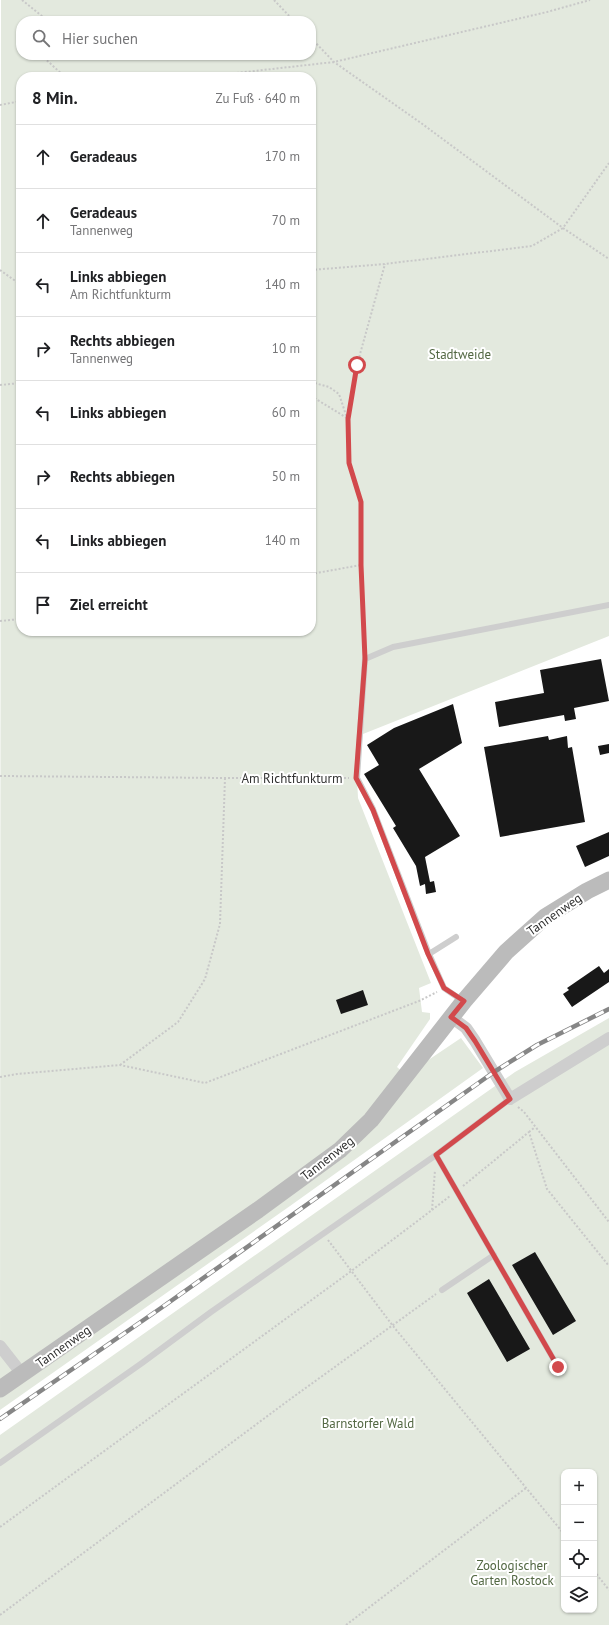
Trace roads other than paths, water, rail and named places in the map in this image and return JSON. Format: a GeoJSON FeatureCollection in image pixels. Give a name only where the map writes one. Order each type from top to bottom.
{"type":"FeatureCollection","features":[{"type":"Feature","properties":{"kind":"street","name":"Tannenweg"},"geometry":{"type":"LineString","coordinates":[[0,1389],[252,1214],[340,1150],[371,1120],[451,1017],[506,952],[545,917],[566,903],[609,880]]}},
{"type":"Feature","properties":{"kind":"street"},"geometry":{"type":"LineString","coordinates":[[451,1017],[466,1028],[510,1099],[609,1038]]}},
{"type":"Feature","properties":{"kind":"street"},"geometry":{"type":"LineString","coordinates":[[0,1346],[22,1374]]}},
{"type":"Feature","properties":{"kind":"lane","name":"Am Richtfunkturm"},"geometry":{"type":"LineString","coordinates":[[464,1001],[444,988],[428,954],[373,810],[356,778],[365,659],[393,647],[609,605]]}},
{"type":"Feature","properties":{"kind":"lane"},"geometry":{"type":"LineString","coordinates":[[428,954],[456,937]]}},
{"type":"Feature","properties":{"kind":"lane"},"geometry":{"type":"LineString","coordinates":[[0,1463],[142,1363],[211,1312],[324,1235],[436,1155],[510,1099]]}},
{"type":"Feature","properties":{"kind":"lane"},"geometry":{"type":"LineString","coordinates":[[436,1155],[558,1367]]}},
{"type":"Feature","properties":{"kind":"lane"},"geometry":{"type":"LineString","coordinates":[[442,1290],[494,1255]]}},
{"type":"Feature","properties":{"kind":"railway"},"geometry":{"type":"LineString","coordinates":[[0,1419],[161,1308],[494,1072],[537,1045],[609,1009]]}},
{"type":"Feature","properties":{"kind":"park label","name":"Stadtweide"},"geometry":{"type":"Point","coordinates":[460,354]}},
{"type":"Feature","properties":{"kind":"park label","name":"Barnstorfer Wald"},"geometry":{"type":"Point","coordinates":[368,1423]}},
{"type":"Feature","properties":{"kind":"park label","name":"Zoologischer Garten Rostock"},"geometry":{"type":"Point","coordinates":[512,1572]}}]}
